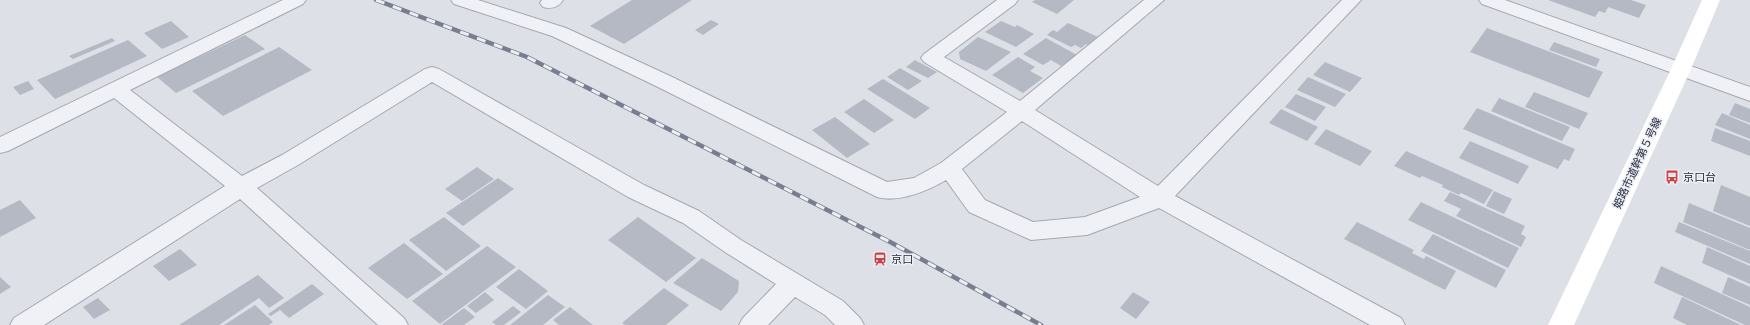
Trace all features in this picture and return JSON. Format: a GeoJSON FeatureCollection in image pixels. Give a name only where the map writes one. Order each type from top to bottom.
{"type":"FeatureCollection","features":[{"type":"Feature","properties":{"kind":"street"},"geometry":{"type":"LineString","coordinates":[[460,0],[559,32],[663,81],[885,191],[920,185],[949,168],[1021,111],[1155,0]]}},
{"type":"Feature","properties":{"kind":"street"},"geometry":{"type":"LineString","coordinates":[[1008,0],[931,58],[1021,111],[1160,198],[1392,325]]}},
{"type":"Feature","properties":{"kind":"street"},"geometry":{"type":"LineString","coordinates":[[949,168],[977,206],[1031,231],[1087,226],[1160,198],[1352,0]]}},
{"type":"Feature","properties":{"kind":"street"},"geometry":{"type":"LineString","coordinates":[[1488,0],[1750,94]]}},
{"type":"Feature","properties":{"kind":"street","name":"姫路市道幹第５号線"},"geometry":{"type":"LineString","coordinates":[[1562,325],[1681,69],[1711,0]]}},
{"type":"Feature","properties":{"kind":"street"},"geometry":{"type":"LineString","coordinates":[[0,146],[233,33],[286,2]]}},
{"type":"Feature","properties":{"kind":"street"},"geometry":{"type":"LineString","coordinates":[[23,325],[241,188],[290,160],[432,73],[636,191],[691,217],[733,246],[834,308],[852,325]]}},
{"type":"Feature","properties":{"kind":"street"},"geometry":{"type":"LineString","coordinates":[[115,89],[241,188],[395,325]]}},
{"type":"Feature","properties":{"kind":"street"},"geometry":{"type":"LineString","coordinates":[[752,325],[793,283]]}},
{"type":"Feature","properties":{"kind":"building"},"geometry":{"type":"Polygon","coordinates":[[[632,0],[692,0],[624,44],[590,26],[632,0]]]}},
{"type":"Feature","properties":{"kind":"building"},"geometry":{"type":"Polygon","coordinates":[[[1035,0],[1074,0],[1057,14],[1032,2],[1035,0]]]}},
{"type":"Feature","properties":{"kind":"building"},"geometry":{"type":"Polygon","coordinates":[[[1548,0],[1631,0],[1646,5],[1639,18],[1608,7],[1605,13],[1599,11],[1595,17],[1548,0]]]}},
{"type":"Feature","properties":{"kind":"building"},"geometry":{"type":"Polygon","coordinates":[[[711,20],[719,24],[703,35],[695,30],[711,20]]]}},
{"type":"Feature","properties":{"kind":"building"},"geometry":{"type":"Polygon","coordinates":[[[171,21],[189,37],[162,49],[144,33],[171,21]]]}},
{"type":"Feature","properties":{"kind":"building"},"geometry":{"type":"Polygon","coordinates":[[[1001,21],[1015,27],[1017,25],[1034,34],[1016,47],[985,32],[1001,21]]]}},
{"type":"Feature","properties":{"kind":"building"},"geometry":{"type":"Polygon","coordinates":[[[1068,23],[1098,37],[1088,45],[1086,44],[1081,48],[1075,45],[1071,47],[1047,35],[1053,30],[1057,32],[1068,23]]]}},
{"type":"Feature","properties":{"kind":"building"},"geometry":{"type":"Polygon","coordinates":[[[1487,28],[1603,72],[1589,98],[1470,52],[1487,28]]]}},
{"type":"Feature","properties":{"kind":"building"},"geometry":{"type":"Polygon","coordinates":[[[245,35],[265,49],[176,93],[157,77],[245,35]]]}},
{"type":"Feature","properties":{"kind":"building"},"geometry":{"type":"Polygon","coordinates":[[[978,37],[1011,52],[986,71],[960,59],[959,52],[978,37]]]}},
{"type":"Feature","properties":{"kind":"building"},"geometry":{"type":"Polygon","coordinates":[[[112,38],[115,41],[73,59],[69,56],[112,38]]]}},
{"type":"Feature","properties":{"kind":"building"},"geometry":{"type":"Polygon","coordinates":[[[1046,38],[1077,55],[1061,66],[1051,60],[1043,65],[1023,54],[1046,38]]]}},
{"type":"Feature","properties":{"kind":"building"},"geometry":{"type":"Polygon","coordinates":[[[128,40],[147,56],[55,99],[37,80],[128,40]]]}},
{"type":"Feature","properties":{"kind":"building"},"geometry":{"type":"Polygon","coordinates":[[[1554,42],[1600,59],[1596,67],[1549,50],[1554,42]]]}},
{"type":"Feature","properties":{"kind":"building"},"geometry":{"type":"Polygon","coordinates":[[[279,47],[312,70],[223,116],[192,91],[279,47]]]}},
{"type":"Feature","properties":{"kind":"building"},"geometry":{"type":"Polygon","coordinates":[[[1018,57],[1035,67],[1030,71],[1043,78],[1023,93],[992,75],[1018,57]]]}},
{"type":"Feature","properties":{"kind":"building"},"geometry":{"type":"Polygon","coordinates":[[[915,60],[937,72],[928,78],[906,67],[915,60]]]}},
{"type":"Feature","properties":{"kind":"building"},"geometry":{"type":"Polygon","coordinates":[[[1325,62],[1362,78],[1350,92],[1313,75],[1325,62]]]}},
{"type":"Feature","properties":{"kind":"building"},"geometry":{"type":"Polygon","coordinates":[[[900,68],[922,81],[908,90],[887,77],[900,68]]]}},
{"type":"Feature","properties":{"kind":"building"},"geometry":{"type":"Polygon","coordinates":[[[1308,77],[1346,94],[1335,107],[1297,90],[1308,77]]]}},
{"type":"Feature","properties":{"kind":"building"},"geometry":{"type":"Polygon","coordinates":[[[883,79],[930,108],[915,119],[867,89],[883,79]]]}},
{"type":"Feature","properties":{"kind":"building"},"geometry":{"type":"Polygon","coordinates":[[[28,81],[34,89],[20,95],[13,87],[28,81]]]}},
{"type":"Feature","properties":{"kind":"building"},"geometry":{"type":"Polygon","coordinates":[[[1534,92],[1588,113],[1579,129],[1525,107],[1534,92]]]}},
{"type":"Feature","properties":{"kind":"building"},"geometry":{"type":"Polygon","coordinates":[[[1296,94],[1326,107],[1315,121],[1285,107],[1296,94]]]}},
{"type":"Feature","properties":{"kind":"building"},"geometry":{"type":"Polygon","coordinates":[[[1499,98],[1570,127],[1562,141],[1491,111],[1499,98]]]}},
{"type":"Feature","properties":{"kind":"building"},"geometry":{"type":"Polygon","coordinates":[[[864,99],[894,120],[874,133],[844,112],[864,99]]]}},
{"type":"Feature","properties":{"kind":"building"},"geometry":{"type":"Polygon","coordinates":[[[1735,103],[1750,109],[1750,123],[1729,115],[1735,103]]]}},
{"type":"Feature","properties":{"kind":"building"},"geometry":{"type":"Polygon","coordinates":[[[1477,108],[1575,149],[1569,161],[1564,159],[1558,169],[1463,129],[1477,108]]]}},
{"type":"Feature","properties":{"kind":"building"},"geometry":{"type":"Polygon","coordinates":[[[1281,109],[1318,127],[1307,141],[1269,123],[1281,109]]]}},
{"type":"Feature","properties":{"kind":"building"},"geometry":{"type":"Polygon","coordinates":[[[1722,113],[1750,125],[1750,139],[1715,125],[1722,113]]]}},
{"type":"Feature","properties":{"kind":"building"},"geometry":{"type":"Polygon","coordinates":[[[835,117],[870,144],[847,158],[812,130],[835,117]]]}},
{"type":"Feature","properties":{"kind":"building"},"geometry":{"type":"Polygon","coordinates":[[[1715,128],[1750,141],[1750,156],[1711,141],[1715,128]]]}},
{"type":"Feature","properties":{"kind":"building"},"geometry":{"type":"Polygon","coordinates":[[[1326,129],[1372,151],[1360,166],[1314,144],[1326,129]]]}},
{"type":"Feature","properties":{"kind":"building"},"geometry":{"type":"Polygon","coordinates":[[[1470,141],[1529,166],[1518,184],[1459,158],[1470,141]]]}},
{"type":"Feature","properties":{"kind":"building"},"geometry":{"type":"Polygon","coordinates":[[[1406,151],[1493,190],[1484,204],[1461,193],[1459,195],[1442,187],[1443,185],[1422,176],[1420,178],[1394,166],[1406,151]]]}},
{"type":"Feature","properties":{"kind":"building"},"geometry":{"type":"Polygon","coordinates":[[[477,167],[494,179],[462,201],[445,189],[477,167]]]}},
{"type":"Feature","properties":{"kind":"building"},"geometry":{"type":"Polygon","coordinates":[[[498,178],[514,189],[463,226],[446,213],[498,178]]]}},
{"type":"Feature","properties":{"kind":"building"},"geometry":{"type":"Polygon","coordinates":[[[1721,185],[1750,197],[1750,226],[1713,211],[1721,185]]]}},
{"type":"Feature","properties":{"kind":"building"},"geometry":{"type":"Polygon","coordinates":[[[1494,191],[1512,199],[1504,214],[1486,206],[1494,191]]]}},
{"type":"Feature","properties":{"kind":"building"},"geometry":{"type":"Polygon","coordinates":[[[1450,192],[1525,226],[1521,234],[1526,237],[1521,247],[1456,216],[1461,209],[1444,201],[1450,192]]]}},
{"type":"Feature","properties":{"kind":"building"},"geometry":{"type":"Polygon","coordinates":[[[20,200],[36,218],[0,237],[0,210],[20,200]]]}},
{"type":"Feature","properties":{"kind":"building"},"geometry":{"type":"Polygon","coordinates":[[[1421,202],[1519,248],[1508,268],[1408,220],[1421,202]]]}},
{"type":"Feature","properties":{"kind":"building"},"geometry":{"type":"Polygon","coordinates":[[[1689,203],[1750,228],[1750,250],[1683,222],[1689,203]]]}},
{"type":"Feature","properties":{"kind":"building"},"geometry":{"type":"Polygon","coordinates":[[[444,217],[481,246],[446,271],[409,240],[444,217]]]}},
{"type":"Feature","properties":{"kind":"building"},"geometry":{"type":"Polygon","coordinates":[[[638,217],[696,258],[666,282],[608,240],[638,217]]]}},
{"type":"Feature","properties":{"kind":"building"},"geometry":{"type":"Polygon","coordinates":[[[1357,222],[1414,250],[1412,253],[1424,259],[1426,256],[1456,271],[1445,290],[1344,239],[1357,222]]]}},
{"type":"Feature","properties":{"kind":"building"},"geometry":{"type":"Polygon","coordinates":[[[1679,222],[1750,251],[1750,264],[1675,232],[1679,222]]]}},
{"type":"Feature","properties":{"kind":"building"},"geometry":{"type":"Polygon","coordinates":[[[1433,234],[1506,270],[1496,288],[1421,251],[1433,234]]]}},
{"type":"Feature","properties":{"kind":"building"},"geometry":{"type":"Polygon","coordinates":[[[404,243],[443,274],[407,299],[368,268],[404,243]]]}},
{"type":"Feature","properties":{"kind":"building"},"geometry":{"type":"Polygon","coordinates":[[[487,246],[516,267],[440,324],[412,301],[487,246]]]}},
{"type":"Feature","properties":{"kind":"building"},"geometry":{"type":"Polygon","coordinates":[[[1707,247],[1750,266],[1750,284],[1702,263],[1707,247]]]}},
{"type":"Feature","properties":{"kind":"building"},"geometry":{"type":"Polygon","coordinates":[[[180,249],[197,265],[169,281],[153,266],[180,249]]]}},
{"type":"Feature","properties":{"kind":"building"},"geometry":{"type":"Polygon","coordinates":[[[702,258],[739,281],[738,292],[721,311],[673,283],[702,258]]]}},
{"type":"Feature","properties":{"kind":"building"},"geometry":{"type":"Polygon","coordinates":[[[1661,266],[1750,307],[1750,325],[1745,325],[1654,283],[1661,266]]]}},
{"type":"Feature","properties":{"kind":"building"},"geometry":{"type":"Polygon","coordinates":[[[519,269],[548,291],[526,309],[496,287],[519,269]]]}},
{"type":"Feature","properties":{"kind":"building"},"geometry":{"type":"Polygon","coordinates":[[[258,275],[284,298],[269,308],[259,298],[219,325],[179,325],[258,275]]]}},
{"type":"Feature","properties":{"kind":"building"},"geometry":{"type":"Polygon","coordinates":[[[0,277],[11,287],[0,294],[0,277]]]}},
{"type":"Feature","properties":{"kind":"building"},"geometry":{"type":"Polygon","coordinates":[[[1728,277],[1750,287],[1750,305],[1722,293],[1728,277]]]}},
{"type":"Feature","properties":{"kind":"building"},"geometry":{"type":"Polygon","coordinates":[[[312,284],[324,294],[289,318],[280,310],[271,316],[268,314],[312,284]]]}},
{"type":"Feature","properties":{"kind":"building"},"geometry":{"type":"Polygon","coordinates":[[[664,288],[689,305],[666,325],[625,325],[622,323],[664,288]]]}},
{"type":"Feature","properties":{"kind":"building"},"geometry":{"type":"Polygon","coordinates":[[[485,292],[494,300],[476,313],[467,306],[485,292]]]}},
{"type":"Feature","properties":{"kind":"building"},"geometry":{"type":"Polygon","coordinates":[[[1133,292],[1150,302],[1136,319],[1120,308],[1133,292]]]}},
{"type":"Feature","properties":{"kind":"building"},"geometry":{"type":"Polygon","coordinates":[[[548,295],[565,307],[543,325],[510,325],[548,295]]]}},
{"type":"Feature","properties":{"kind":"building"},"geometry":{"type":"Polygon","coordinates":[[[1682,297],[1741,325],[1687,325],[1673,318],[1682,297]]]}},
{"type":"Feature","properties":{"kind":"building"},"geometry":{"type":"Polygon","coordinates":[[[98,298],[110,310],[94,319],[83,307],[98,298]]]}},
{"type":"Feature","properties":{"kind":"building"},"geometry":{"type":"Polygon","coordinates":[[[255,305],[273,322],[269,325],[224,325],[255,305]]]}},
{"type":"Feature","properties":{"kind":"building"},"geometry":{"type":"Polygon","coordinates":[[[513,306],[521,312],[504,325],[496,325],[492,322],[513,306]]]}},
{"type":"Feature","properties":{"kind":"building"},"geometry":{"type":"Polygon","coordinates":[[[570,307],[593,325],[559,325],[553,320],[570,307]]]}},
{"type":"Feature","properties":{"kind":"building"},"geometry":{"type":"Polygon","coordinates":[[[464,308],[475,317],[464,325],[441,325],[464,308]]]}},
{"type":"Feature","properties":{"kind":"railway"},"geometry":{"type":"LineString","coordinates":[[376,0],[527,57],[892,243],[1041,325]]}},
{"type":"Feature","properties":{"kind":"place","name":"京口台"},"geometry":{"type":"Point","coordinates":[1672,177]}},
{"type":"Feature","properties":{"kind":"place","name":"京口"},"geometry":{"type":"Point","coordinates":[880,259]}}]}
